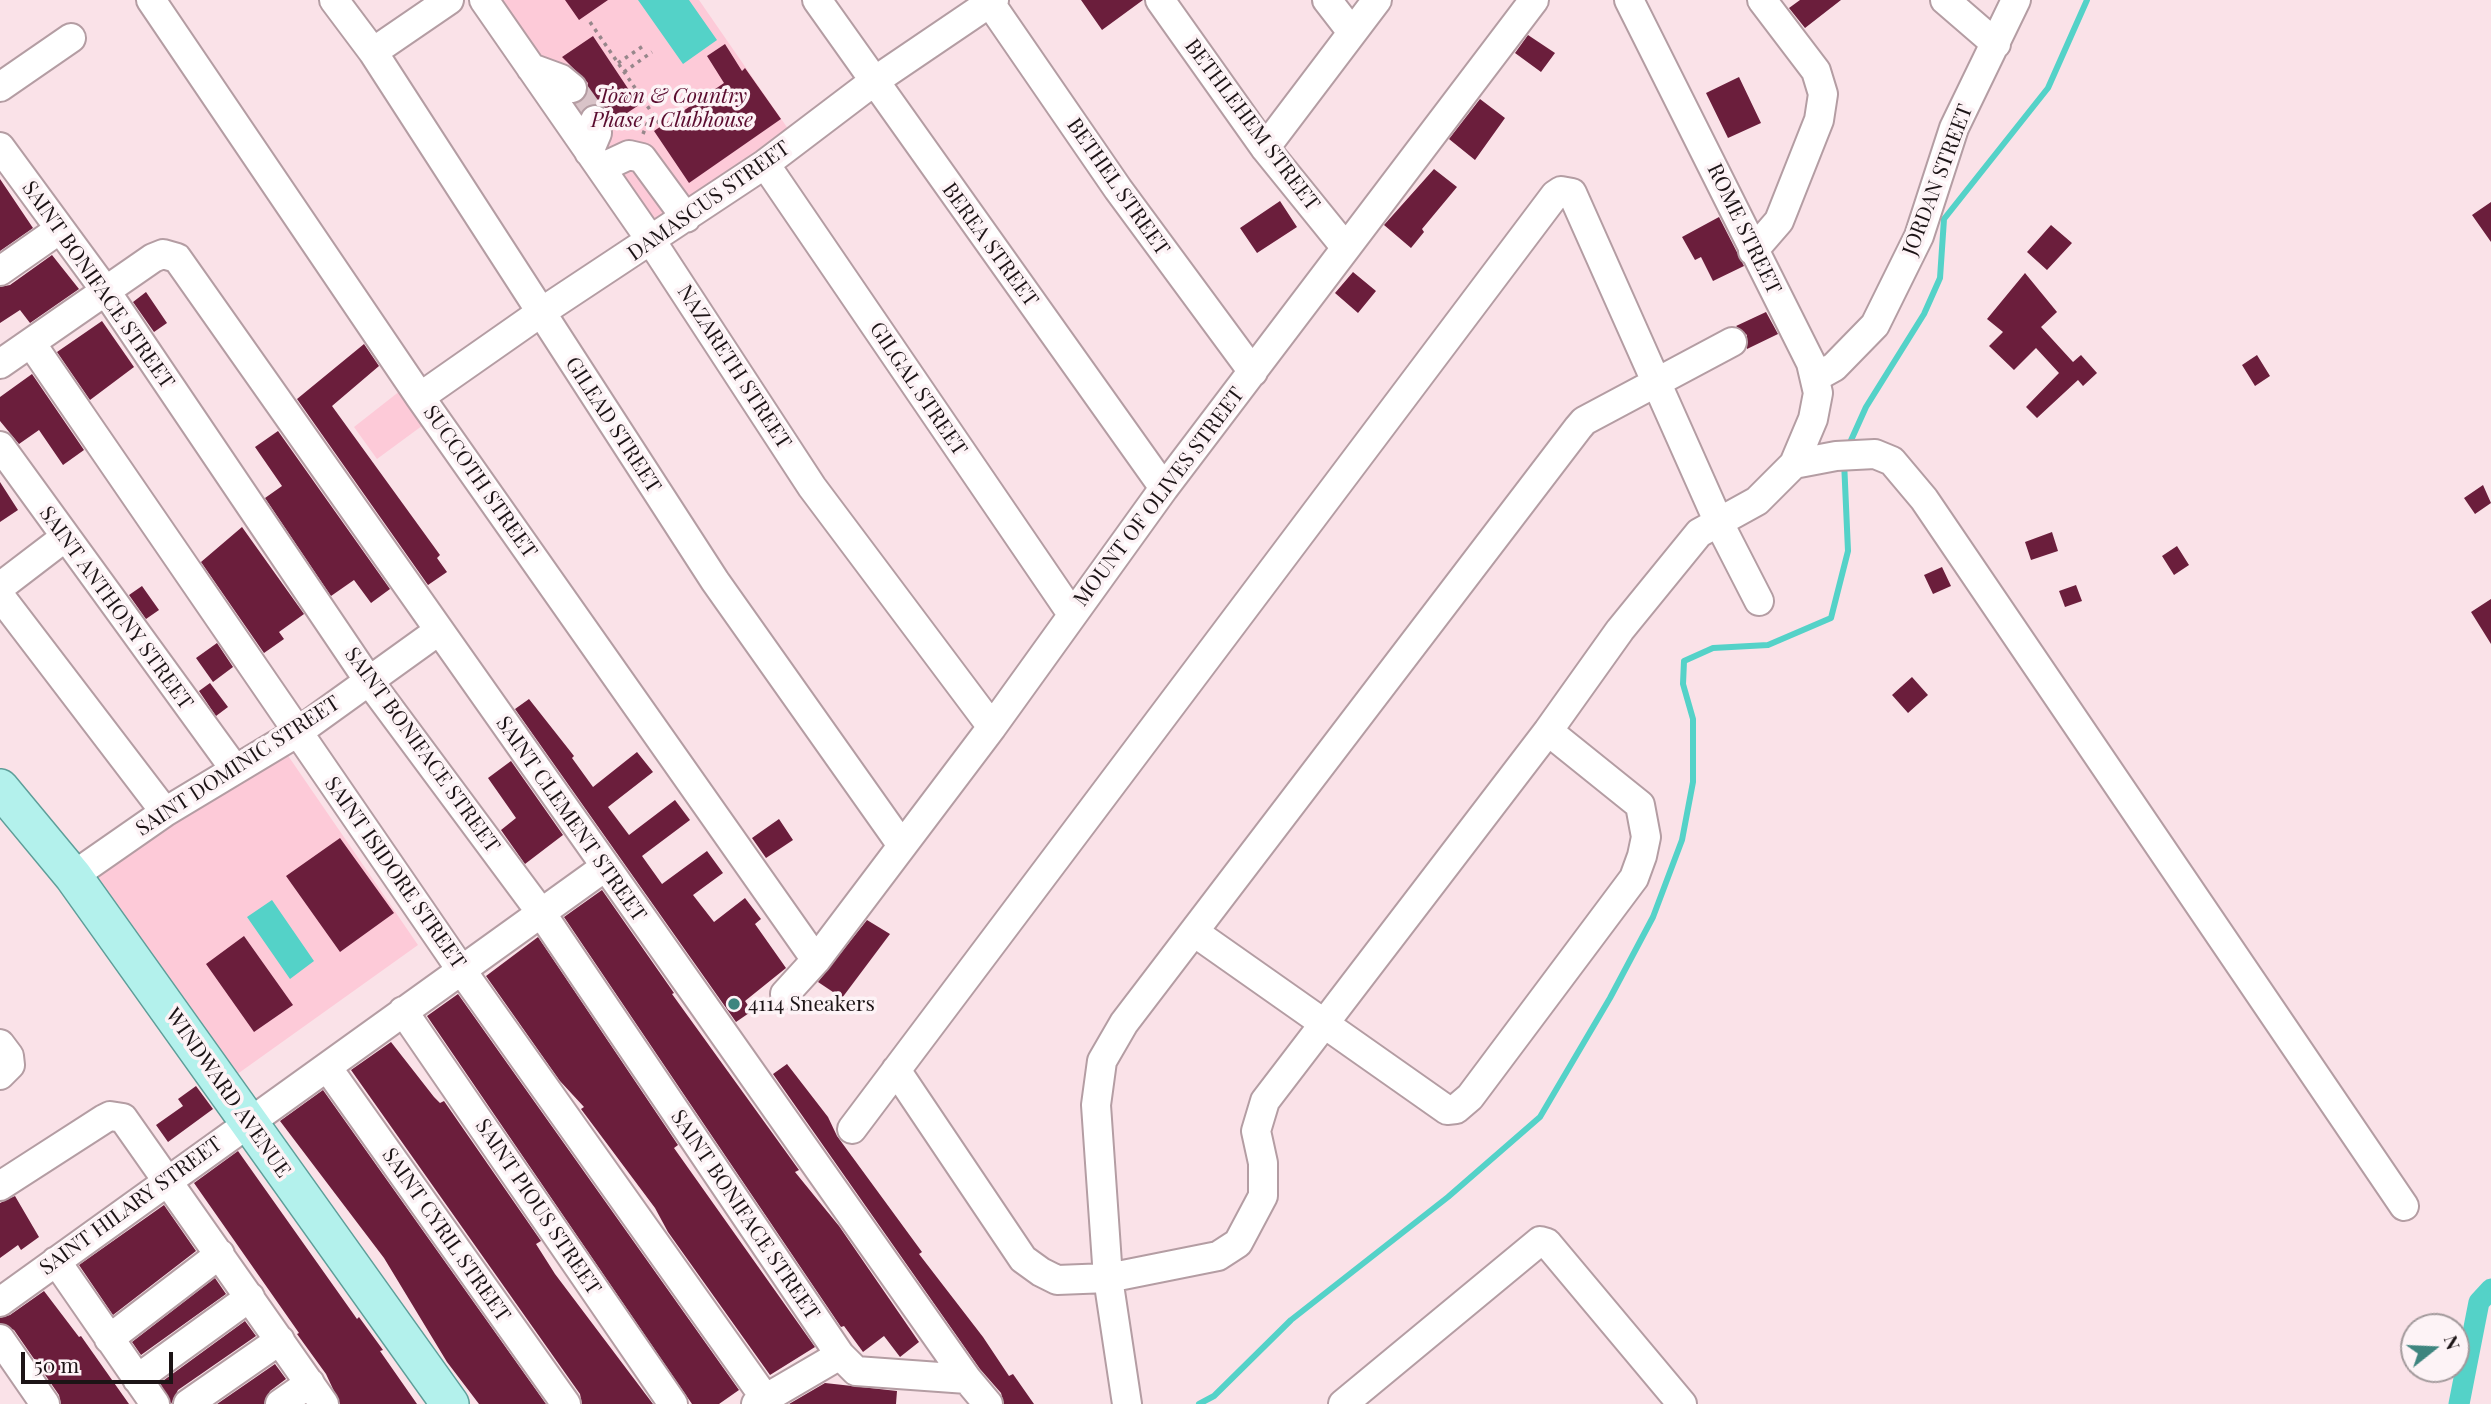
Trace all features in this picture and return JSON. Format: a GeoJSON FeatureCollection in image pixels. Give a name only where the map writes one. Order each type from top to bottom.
{"type":"FeatureCollection","features":[{"type":"Feature","properties":{"kind":"main road","name":"WINDWARD AVENUE"},"geometry":{"type":"LineString","coordinates":[[0,788],[74,876],[450,1404]]}},
{"type":"Feature","properties":{"kind":"street","name":"SUCCOTH STREET"},"geometry":{"type":"LineString","coordinates":[[152,0],[420,397],[816,960]]}},
{"type":"Feature","properties":{"kind":"street","name":"GILEAD STREET"},"geometry":{"type":"LineString","coordinates":[[334,0],[373,52],[715,581],[901,844]]}},
{"type":"Feature","properties":{"kind":"street"},"geometry":{"type":"LineString","coordinates":[[373,52],[449,0]]}},
{"type":"Feature","properties":{"kind":"street","name":"NAZARETH STREET"},"geometry":{"type":"LineString","coordinates":[[484,0],[652,242],[812,487],[992,727]]}},
{"type":"Feature","properties":{"kind":"street","name":"BEREA STREET"},"geometry":{"type":"LineString","coordinates":[[817,0],[1164,488]]}},
{"type":"Feature","properties":{"kind":"street","name":"BETHLEHEM STREET"},"geometry":{"type":"LineString","coordinates":[[1160,0],[1265,148],[1346,248]]}},
{"type":"Feature","properties":{"kind":"street"},"geometry":{"type":"LineString","coordinates":[[1327,0],[1351,31]]}},
{"type":"Feature","properties":{"kind":"street"},"geometry":{"type":"LineString","coordinates":[[1265,148],[1377,0]]}},
{"type":"Feature","properties":{"kind":"street","name":"MOUNT OF OLIVES STREET"},"geometry":{"type":"LineString","coordinates":[[785,994],[816,960],[992,727],[1164,488],[1534,0]]}},
{"type":"Feature","properties":{"kind":"street","name":"ROME STREET"},"geometry":{"type":"LineString","coordinates":[[1629,0],[1644,23],[1816,377],[1818,393],[1813,419],[1794,464]]}},
{"type":"Feature","properties":{"kind":"street"},"geometry":{"type":"LineString","coordinates":[[1753,251],[1779,221],[1819,120],[1823,94],[1816,71],[1762,0]]}},
{"type":"Feature","properties":{"kind":"street"},"geometry":{"type":"LineString","coordinates":[[1945,0],[1996,44]]}},
{"type":"Feature","properties":{"kind":"street","name":"JORDAN STREET"},"geometry":{"type":"LineString","coordinates":[[1816,377],[1834,367],[1875,325],[1919,236],[1954,128],[2017,0]]}},
{"type":"Feature","properties":{"kind":"street","name":"DAMASCUS STREET"},"geometry":{"type":"LineString","coordinates":[[420,397],[540,313],[652,242],[765,164],[873,82],[990,1]]}},
{"type":"Feature","properties":{"kind":"street","name":"BETHEL STREET"},"geometry":{"type":"LineString","coordinates":[[990,1],[1118,189],[1253,372]]}},
{"type":"Feature","properties":{"kind":"street"},"geometry":{"type":"LineString","coordinates":[[0,88],[71,38]]}},
{"type":"Feature","properties":{"kind":"street"},"geometry":{"type":"LineString","coordinates":[[531,68],[561,79],[572,88]]}},
{"type":"Feature","properties":{"kind":"street"},"geometry":{"type":"LineString","coordinates":[[594,120],[597,133],[595,160],[629,155],[642,158],[686,218]]}},
{"type":"Feature","properties":{"kind":"street","name":"SAINT BONIFACE STREET"},"geometry":{"type":"LineString","coordinates":[[0,147],[9,180],[60,229],[105,290],[369,681],[542,915],[840,1355]]}},
{"type":"Feature","properties":{"kind":"street","name":"GILGAL STREET"},"geometry":{"type":"LineString","coordinates":[[765,164],[1072,614]]}},
{"type":"Feature","properties":{"kind":"street"},"geometry":{"type":"LineString","coordinates":[[852,1129],[1555,195],[1561,191],[1572,192],[1719,523],[1759,601]]}},
{"type":"Feature","properties":{"kind":"street"},"geometry":{"type":"LineString","coordinates":[[0,271],[60,229]]}},
{"type":"Feature","properties":{"kind":"street","name":"SAINT CLEMENT STREET"},"geometry":{"type":"LineString","coordinates":[[105,290],[153,258],[163,254],[177,258],[437,632],[967,1379],[988,1404]]}},
{"type":"Feature","properties":{"kind":"street"},"geometry":{"type":"LineString","coordinates":[[0,364],[105,290]]}},
{"type":"Feature","properties":{"kind":"street"},"geometry":{"type":"LineString","coordinates":[[1126,1401],[1108,1278],[1096,1105],[1102,1061],[1124,1023],[1584,421],[1732,342]]}},
{"type":"Feature","properties":{"kind":"street","name":"SAINT ISIDORE STREET"},"geometry":{"type":"LineString","coordinates":[[31,343],[761,1401]]}},
{"type":"Feature","properties":{"kind":"street"},"geometry":{"type":"LineString","coordinates":[[896,1070],[1023,1259],[1057,1280],[1108,1278],[1218,1256],[1238,1243],[1263,1196],[1263,1163],[1256,1130],[1265,1101],[1548,731],[1620,630],[1699,533],[1757,500],[1794,464],[1836,456],[1875,454],[1892,461],[1908,478],[2404,1206]]}},
{"type":"Feature","properties":{"kind":"street","name":"SAINT ANTHONY STREET"},"geometry":{"type":"LineString","coordinates":[[4,461],[234,768]]}},
{"type":"Feature","properties":{"kind":"street"},"geometry":{"type":"LineString","coordinates":[[0,587],[64,538]]}},
{"type":"Feature","properties":{"kind":"street"},"geometry":{"type":"LineString","coordinates":[[0,597],[165,812]]}},
{"type":"Feature","properties":{"kind":"street","name":"SAINT DOMINIC STREET"},"geometry":{"type":"LineString","coordinates":[[74,876],[165,812],[234,768],[298,732],[437,632]]}},
{"type":"Feature","properties":{"kind":"street"},"geometry":{"type":"LineString","coordinates":[[1194,932],[1447,1110],[1455,1109],[1470,1097],[1634,878],[1646,837],[1640,805],[1548,731]]}},
{"type":"Feature","properties":{"kind":"street","name":"SAINT HILARY STREET"},"geometry":{"type":"LineString","coordinates":[[0,1302],[403,1011],[542,915],[605,867]]}},
{"type":"Feature","properties":{"kind":"street","name":"SAINT PIOUS STREET"},"geometry":{"type":"LineString","coordinates":[[403,1011],[673,1404]]}},
{"type":"Feature","properties":{"kind":"street"},"geometry":{"type":"LineString","coordinates":[[0,1044],[9,1056],[10,1065],[0,1076]]}},
{"type":"Feature","properties":{"kind":"street","name":"SAINT CYRIL STREET"},"geometry":{"type":"LineString","coordinates":[[327,1067],[566,1404]]}},
{"type":"Feature","properties":{"kind":"street"},"geometry":{"type":"LineString","coordinates":[[0,1186],[104,1119],[116,1116],[123,1118],[317,1394],[280,1404]]}},
{"type":"Feature","properties":{"kind":"street"},"geometry":{"type":"LineString","coordinates":[[1343,1404],[1540,1241],[1547,1243],[1682,1404]]}},
{"type":"Feature","properties":{"kind":"street"},"geometry":{"type":"LineString","coordinates":[[109,1339],[220,1254]]}},
{"type":"Feature","properties":{"kind":"street"},"geometry":{"type":"LineString","coordinates":[[55,1261],[155,1404]]}},
{"type":"Feature","properties":{"kind":"street"},"geometry":{"type":"LineString","coordinates":[[137,1379],[250,1297]]}},
{"type":"Feature","properties":{"kind":"street"},"geometry":{"type":"LineString","coordinates":[[0,1339],[45,1404]]}},
{"type":"Feature","properties":{"kind":"street"},"geometry":{"type":"LineString","coordinates":[[188,1404],[280,1340]]}},
{"type":"Feature","properties":{"kind":"street"},"geometry":{"type":"LineString","coordinates":[[761,1401],[840,1355],[856,1371],[967,1379]]}},
{"type":"Feature","properties":{"kind":"path"},"geometry":{"type":"LineString","coordinates":[[590,22],[662,126]]}},
{"type":"Feature","properties":{"kind":"path"},"geometry":{"type":"LineString","coordinates":[[618,63],[646,44]]}},
{"type":"Feature","properties":{"kind":"path"},"geometry":{"type":"LineString","coordinates":[[624,72],[652,52]]}},
{"type":"Feature","properties":{"kind":"green space","name":"Town & Country Phase 1 Clubhouse"},"geometry":{"type":"Polygon","coordinates":[[[498,0],[699,0],[793,136],[654,229],[498,0]]]}},
{"type":"Feature","properties":{"kind":"green space"},"geometry":{"type":"Polygon","coordinates":[[[405,387],[430,420],[377,459],[354,427],[405,387]]]}},
{"type":"Feature","properties":{"kind":"green space"},"geometry":{"type":"Polygon","coordinates":[[[280,744],[418,945],[236,1075],[93,871],[280,744]]]}},
{"type":"Feature","properties":{"kind":"water"},"geometry":{"type":"Polygon","coordinates":[[[638,0],[689,0],[717,40],[683,64],[638,0]]]}},
{"type":"Feature","properties":{"kind":"water"},"geometry":{"type":"Polygon","coordinates":[[[272,900],[314,961],[290,979],[247,917],[272,900]]]}},
{"type":"Feature","properties":{"kind":"building"},"geometry":{"type":"Polygon","coordinates":[[[565,0],[608,0],[579,20],[565,0]]]}},
{"type":"Feature","properties":{"kind":"building"},"geometry":{"type":"Polygon","coordinates":[[[1081,0],[1143,0],[1102,30],[1081,0]]]}},
{"type":"Feature","properties":{"kind":"building"},"geometry":{"type":"Polygon","coordinates":[[[1800,0],[1841,0],[1805,28],[1789,8],[1800,0]]]}},
{"type":"Feature","properties":{"kind":"building"},"geometry":{"type":"Polygon","coordinates":[[[1528,35],[1555,53],[1541,72],[1515,53],[1528,35]]]}},
{"type":"Feature","properties":{"kind":"building"},"geometry":{"type":"Polygon","coordinates":[[[593,36],[639,105],[612,123],[608,110],[600,104],[592,104],[581,111],[576,104],[585,98],[588,83],[562,57],[593,36]]]}},
{"type":"Feature","properties":{"kind":"building"},"geometry":{"type":"Polygon","coordinates":[[[725,44],[742,71],[745,68],[781,119],[689,183],[654,131],[724,83],[707,56],[725,44]]]}},
{"type":"Feature","properties":{"kind":"building"},"geometry":{"type":"Polygon","coordinates":[[[1739,77],[1761,123],[1728,138],[1706,93],[1739,77]]]}},
{"type":"Feature","properties":{"kind":"building"},"geometry":{"type":"Polygon","coordinates":[[[1480,99],[1505,118],[1475,160],[1449,139],[1480,99]]]}},
{"type":"Feature","properties":{"kind":"building"},"geometry":{"type":"Polygon","coordinates":[[[1434,169],[1457,187],[1422,229],[1424,232],[1411,248],[1384,225],[1434,169]]]}},
{"type":"Feature","properties":{"kind":"building"},"geometry":{"type":"Polygon","coordinates":[[[0,179],[33,228],[0,251],[0,179]]]}},
{"type":"Feature","properties":{"kind":"building"},"geometry":{"type":"Polygon","coordinates":[[[1280,201],[1297,227],[1257,253],[1240,228],[1280,201]]]}},
{"type":"Feature","properties":{"kind":"building"},"geometry":{"type":"Polygon","coordinates":[[[2491,202],[2491,242],[2472,215],[2491,202]]]}},
{"type":"Feature","properties":{"kind":"building"},"geometry":{"type":"Polygon","coordinates":[[[1719,217],[1744,266],[1713,281],[1701,257],[1695,260],[1682,237],[1719,217]]]}},
{"type":"Feature","properties":{"kind":"building"},"geometry":{"type":"Polygon","coordinates":[[[2051,225],[2072,243],[2047,270],[2027,252],[2051,225]]]}},
{"type":"Feature","properties":{"kind":"building"},"geometry":{"type":"Polygon","coordinates":[[[52,255],[79,289],[30,323],[20,310],[0,323],[0,287],[10,285],[52,255]]]}},
{"type":"Feature","properties":{"kind":"building"},"geometry":{"type":"Polygon","coordinates":[[[1353,272],[1376,291],[1358,313],[1335,293],[1353,272]]]}},
{"type":"Feature","properties":{"kind":"building"},"geometry":{"type":"Polygon","coordinates":[[[2025,273],[2057,312],[2041,327],[2073,362],[2081,355],[2097,373],[2083,386],[2078,380],[2037,418],[2026,407],[2059,373],[2036,348],[2014,370],[1989,346],[2003,332],[1987,319],[2025,273]]]}},
{"type":"Feature","properties":{"kind":"building"},"geometry":{"type":"Polygon","coordinates":[[[146,292],[167,323],[154,332],[133,302],[146,292]]]}},
{"type":"Feature","properties":{"kind":"building"},"geometry":{"type":"Polygon","coordinates":[[[1766,312],[1778,334],[1747,349],[1747,335],[1736,326],[1766,312]]]}},
{"type":"Feature","properties":{"kind":"building"},"geometry":{"type":"Polygon","coordinates":[[[102,321],[134,367],[90,400],[57,352],[102,321]]]}},
{"type":"Feature","properties":{"kind":"building"},"geometry":{"type":"Polygon","coordinates":[[[364,344],[379,366],[332,406],[440,555],[437,558],[447,572],[428,585],[297,399],[364,344]]]}},
{"type":"Feature","properties":{"kind":"building"},"geometry":{"type":"Polygon","coordinates":[[[2257,355],[2270,376],[2255,386],[2242,365],[2257,355]]]}},
{"type":"Feature","properties":{"kind":"building"},"geometry":{"type":"Polygon","coordinates":[[[32,374],[84,450],[63,465],[39,430],[19,444],[0,421],[0,397],[32,374]]]}},
{"type":"Feature","properties":{"kind":"building"},"geometry":{"type":"Polygon","coordinates":[[[278,431],[390,589],[371,603],[354,580],[331,596],[265,498],[282,486],[255,447],[278,431]]]}},
{"type":"Feature","properties":{"kind":"building"},"geometry":{"type":"Polygon","coordinates":[[[0,482],[18,510],[0,522],[0,482]]]}},
{"type":"Feature","properties":{"kind":"building"},"geometry":{"type":"Polygon","coordinates":[[[2483,485],[2491,503],[2475,514],[2464,498],[2483,485]]]}},
{"type":"Feature","properties":{"kind":"building"},"geometry":{"type":"Polygon","coordinates":[[[242,527],[304,614],[279,632],[284,639],[264,653],[201,562],[242,527]]]}},
{"type":"Feature","properties":{"kind":"building"},"geometry":{"type":"Polygon","coordinates":[[[2052,532],[2058,551],[2031,560],[2025,542],[2052,532]]]}},
{"type":"Feature","properties":{"kind":"building"},"geometry":{"type":"Polygon","coordinates":[[[2177,546],[2189,565],[2174,575],[2162,556],[2177,546]]]}},
{"type":"Feature","properties":{"kind":"building"},"geometry":{"type":"Polygon","coordinates":[[[1942,567],[1951,586],[1933,594],[1924,575],[1942,567]]]}},
{"type":"Feature","properties":{"kind":"building"},"geometry":{"type":"Polygon","coordinates":[[[2076,585],[2082,601],[2065,607],[2059,591],[2076,585]]]}},
{"type":"Feature","properties":{"kind":"building"},"geometry":{"type":"Polygon","coordinates":[[[142,586],[159,610],[146,619],[129,595],[142,586]]]}},
{"type":"Feature","properties":{"kind":"building"},"geometry":{"type":"Polygon","coordinates":[[[2491,599],[2491,644],[2471,612],[2491,599]]]}},
{"type":"Feature","properties":{"kind":"building"},"geometry":{"type":"Polygon","coordinates":[[[217,643],[233,667],[213,682],[196,658],[217,643]]]}},
{"type":"Feature","properties":{"kind":"building"},"geometry":{"type":"Polygon","coordinates":[[[1912,677],[1928,695],[1908,713],[1892,695],[1912,677]]]}},
{"type":"Feature","properties":{"kind":"building"},"geometry":{"type":"Polygon","coordinates":[[[210,683],[228,707],[216,716],[199,691],[210,683]]]}},
{"type":"Feature","properties":{"kind":"building"},"geometry":{"type":"Polygon","coordinates":[[[529,699],[574,756],[572,758],[593,787],[637,752],[653,772],[608,807],[629,835],[675,800],[690,820],[642,856],[662,884],[707,851],[723,873],[693,895],[714,922],[745,898],[761,919],[755,924],[786,968],[745,1001],[752,1011],[736,1022],[515,709],[529,699]]]}},
{"type":"Feature","properties":{"kind":"building"},"geometry":{"type":"Polygon","coordinates":[[[511,761],[563,835],[525,864],[501,830],[516,818],[488,778],[511,761]]]}},
{"type":"Feature","properties":{"kind":"building"},"geometry":{"type":"Polygon","coordinates":[[[779,819],[793,840],[766,858],[752,838],[779,819]]]}},
{"type":"Feature","properties":{"kind":"building"},"geometry":{"type":"Polygon","coordinates":[[[340,838],[394,913],[340,952],[286,876],[340,838]]]}},
{"type":"Feature","properties":{"kind":"building"},"geometry":{"type":"Polygon","coordinates":[[[602,890],[674,993],[672,994],[799,1170],[795,1172],[839,1226],[919,1342],[900,1357],[884,1336],[863,1352],[844,1326],[841,1327],[564,917],[602,890]]]}},
{"type":"Feature","properties":{"kind":"building"},"geometry":{"type":"Polygon","coordinates":[[[867,920],[890,934],[842,998],[818,982],[867,920]]]}},
{"type":"Feature","properties":{"kind":"building"},"geometry":{"type":"Polygon","coordinates":[[[244,936],[293,1005],[254,1032],[206,964],[244,936]]]}},
{"type":"Feature","properties":{"kind":"building"},"geometry":{"type":"Polygon","coordinates":[[[538,937],[678,1145],[674,1148],[815,1347],[770,1375],[668,1232],[655,1208],[581,1109],[584,1107],[560,1081],[486,976],[538,937]]]}},
{"type":"Feature","properties":{"kind":"building"},"geometry":{"type":"Polygon","coordinates":[[[458,994],[739,1390],[719,1404],[692,1404],[427,1016],[458,994]]]}},
{"type":"Feature","properties":{"kind":"building"},"geometry":{"type":"Polygon","coordinates":[[[391,1042],[434,1097],[440,1103],[444,1101],[541,1241],[536,1244],[555,1274],[653,1404],[582,1404],[580,1394],[351,1070],[391,1042]]]}},
{"type":"Feature","properties":{"kind":"building"},"geometry":{"type":"Polygon","coordinates":[[[787,1064],[828,1117],[837,1136],[922,1252],[919,1254],[983,1337],[1009,1376],[1013,1374],[1034,1404],[1004,1404],[1001,1393],[980,1369],[773,1074],[787,1064]]]}},
{"type":"Feature","properties":{"kind":"building"},"geometry":{"type":"Polygon","coordinates":[[[196,1086],[213,1109],[168,1142],[156,1125],[183,1106],[178,1099],[196,1086]]]}},
{"type":"Feature","properties":{"kind":"building"},"geometry":{"type":"Polygon","coordinates":[[[323,1090],[546,1404],[479,1404],[447,1362],[384,1258],[280,1121],[323,1090]]]}},
{"type":"Feature","properties":{"kind":"building"},"geometry":{"type":"Polygon","coordinates":[[[238,1151],[357,1319],[359,1317],[383,1350],[380,1351],[417,1404],[340,1404],[326,1374],[297,1334],[299,1333],[194,1183],[238,1151]]]}},
{"type":"Feature","properties":{"kind":"building"},"geometry":{"type":"Polygon","coordinates":[[[15,1196],[39,1237],[21,1250],[18,1245],[0,1258],[0,1203],[15,1196]]]}},
{"type":"Feature","properties":{"kind":"building"},"geometry":{"type":"Polygon","coordinates":[[[164,1205],[196,1251],[113,1315],[79,1265],[164,1205]]]}},
{"type":"Feature","properties":{"kind":"building"},"geometry":{"type":"Polygon","coordinates":[[[215,1278],[226,1294],[141,1355],[132,1342],[215,1278]]]}},
{"type":"Feature","properties":{"kind":"building"},"geometry":{"type":"Polygon","coordinates":[[[44,1291],[79,1337],[81,1336],[129,1404],[61,1404],[59,1395],[14,1330],[0,1323],[0,1318],[10,1315],[44,1291]]]}},
{"type":"Feature","properties":{"kind":"building"},"geometry":{"type":"Polygon","coordinates":[[[245,1321],[256,1336],[178,1390],[171,1404],[160,1383],[245,1321]]]}},
{"type":"Feature","properties":{"kind":"building"},"geometry":{"type":"Polygon","coordinates":[[[275,1364],[286,1379],[270,1391],[264,1404],[217,1404],[275,1364]]]}},
{"type":"Feature","properties":{"kind":"building"},"geometry":{"type":"Polygon","coordinates":[[[825,1383],[897,1391],[896,1404],[789,1404],[825,1383]]]}},
{"type":"Feature","properties":{"kind":"waterway"},"geometry":{"type":"LineString","coordinates":[[1848,447],[1866,407],[1924,314],[1940,278],[1944,219],[2048,88],[2087,0]]}},
{"type":"Feature","properties":{"kind":"waterway"},"geometry":{"type":"LineString","coordinates":[[1199,1404],[1214,1396],[1291,1320],[1448,1197],[1540,1117],[1610,998],[1653,917],[1682,840],[1693,782],[1693,719],[1683,684],[1684,661],[1713,648],[1768,645],[1831,618],[1848,551],[1844,461]]}},
{"type":"Feature","properties":{"kind":"waterway"},"geometry":{"type":"LineString","coordinates":[[2459,1404],[2479,1302],[2491,1289]]}},
{"type":"Feature","properties":{"kind":"tunnel"},"geometry":{"type":"LineString","coordinates":[[572,88],[595,120]]}},
{"type":"Feature","properties":{"kind":"place","name":"4114 Sneakers"},"geometry":{"type":"Point","coordinates":[734,1004]}}]}
